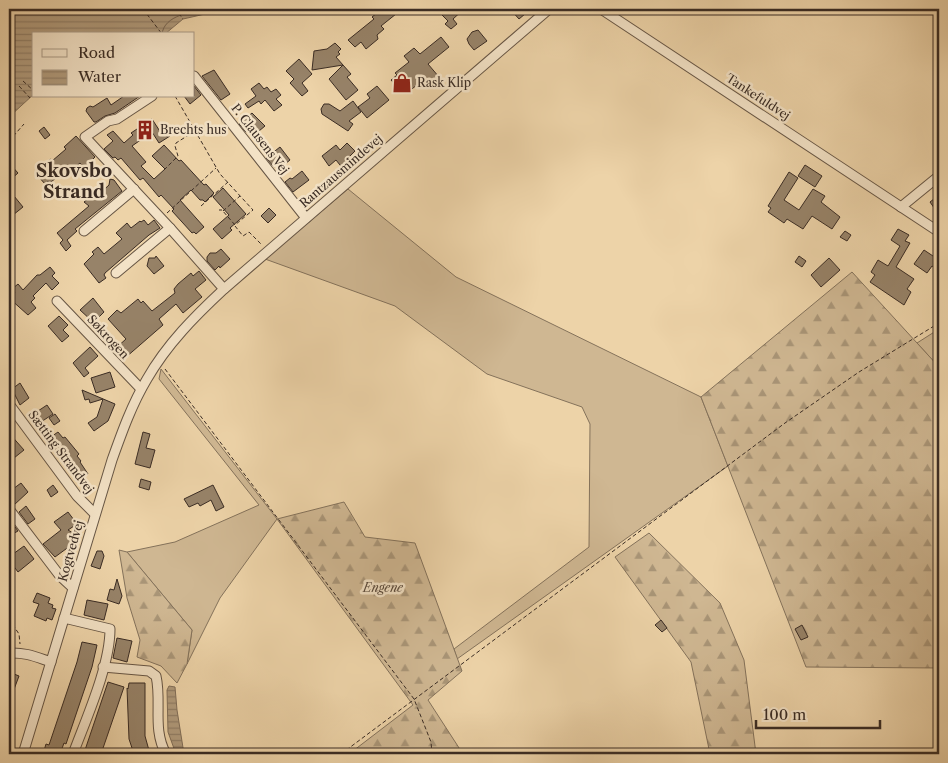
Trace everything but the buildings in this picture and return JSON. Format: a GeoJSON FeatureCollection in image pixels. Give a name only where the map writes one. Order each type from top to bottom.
{"type":"FeatureCollection","features":[{"type":"Feature","properties":{"kind":"street","name":"Rantzausmindevej"},"geometry":{"type":"LineString","coordinates":[[159,362],[177,336],[224,289],[549,9]]}},
{"type":"Feature","properties":{"kind":"street","name":"Tankefuldvej"},"geometry":{"type":"LineString","coordinates":[[601,9],[939,232]]}},
{"type":"Feature","properties":{"kind":"street","name":"P. Clausens Vej"},"geometry":{"type":"LineString","coordinates":[[195,77],[306,218]]}},
{"type":"Feature","properties":{"kind":"street"},"geometry":{"type":"LineString","coordinates":[[149,98],[117,119],[108,121],[85,137],[224,289]]}},
{"type":"Feature","properties":{"kind":"street"},"geometry":{"type":"LineString","coordinates":[[901,207],[939,176]]}},
{"type":"Feature","properties":{"kind":"street"},"geometry":{"type":"LineString","coordinates":[[84,231],[134,189]]}},
{"type":"Feature","properties":{"kind":"street"},"geometry":{"type":"LineString","coordinates":[[116,273],[170,228]]}},
{"type":"Feature","properties":{"kind":"street","name":"Søkrogen"},"geometry":{"type":"LineString","coordinates":[[57,301],[141,390]]}},
{"type":"Feature","properties":{"kind":"street","name":"Kogtvedvej"},"geometry":{"type":"LineString","coordinates":[[23,754],[94,514],[115,451],[141,390],[159,362]]}},
{"type":"Feature","properties":{"kind":"street","name":"Sætting Strandvej"},"geometry":{"type":"LineString","coordinates":[[9,404],[77,496],[94,514]]}},
{"type":"Feature","properties":{"kind":"street"},"geometry":{"type":"LineString","coordinates":[[9,510],[60,576],[73,588]]}},
{"type":"Feature","properties":{"kind":"street"},"geometry":{"type":"LineString","coordinates":[[64,618],[110,629],[110,640],[103,667],[73,754]]}},
{"type":"Feature","properties":{"kind":"street"},"geometry":{"type":"LineString","coordinates":[[9,653],[20,652],[51,662]]}},
{"type":"Feature","properties":{"kind":"street"},"geometry":{"type":"LineString","coordinates":[[103,667],[149,671],[156,676],[159,688],[157,706],[158,728],[166,754]]}},
{"type":"Feature","properties":{"kind":"path"},"geometry":{"type":"LineString","coordinates":[[143,9],[160,32]]}},
{"type":"Feature","properties":{"kind":"path"},"geometry":{"type":"LineString","coordinates":[[178,9],[176,10],[183,19]]}},
{"type":"Feature","properties":{"kind":"path"},"geometry":{"type":"LineString","coordinates":[[210,9],[214,12]]}},
{"type":"Feature","properties":{"kind":"path"},"geometry":{"type":"LineString","coordinates":[[23,80],[32,89]]}},
{"type":"Feature","properties":{"kind":"path"},"geometry":{"type":"LineString","coordinates":[[19,86],[30,98]]}},
{"type":"Feature","properties":{"kind":"path"},"geometry":{"type":"LineString","coordinates":[[176,98],[220,174],[252,210],[235,225]]}},
{"type":"Feature","properties":{"kind":"path"},"geometry":{"type":"LineString","coordinates":[[9,140],[24,124]]}},
{"type":"Feature","properties":{"kind":"path"},"geometry":{"type":"LineString","coordinates":[[164,170],[178,156],[176,143],[195,131]]}},
{"type":"Feature","properties":{"kind":"path"},"geometry":{"type":"LineString","coordinates":[[161,218],[216,167]]}},
{"type":"Feature","properties":{"kind":"path"},"geometry":{"type":"LineString","coordinates":[[201,206],[228,181]]}},
{"type":"Feature","properties":{"kind":"path"},"geometry":{"type":"LineString","coordinates":[[223,211],[240,196]]}},
{"type":"Feature","properties":{"kind":"path"},"geometry":{"type":"LineString","coordinates":[[219,210],[223,211],[243,236],[249,232],[268,251]]}},
{"type":"Feature","properties":{"kind":"path"},"geometry":{"type":"LineString","coordinates":[[341,754],[785,423],[858,372],[939,323]]}},
{"type":"Feature","properties":{"kind":"path"},"geometry":{"type":"LineString","coordinates":[[159,362],[414,699],[431,742],[432,754]]}},
{"type":"Feature","properties":{"kind":"path"},"geometry":{"type":"LineString","coordinates":[[9,619],[19,634],[20,652]]}},
{"type":"Feature","properties":{"kind":"green space"},"geometry":{"type":"Polygon","coordinates":[[[348,189],[456,277],[701,397],[728,466],[457,659],[454,649],[589,547],[590,424],[582,407],[487,374],[395,306],[265,259],[348,189]]]}},
{"type":"Feature","properties":{"kind":"green space"},"geometry":{"type":"Polygon","coordinates":[[[852,272],[939,367],[939,668],[806,667],[701,397],[852,272]]]}},
{"type":"Feature","properties":{"kind":"green space"},"geometry":{"type":"Polygon","coordinates":[[[939,329],[939,367],[917,343],[939,329]]]}},
{"type":"Feature","properties":{"kind":"green space"},"geometry":{"type":"Polygon","coordinates":[[[161,369],[277,519],[220,598],[187,664],[192,630],[127,552],[175,542],[259,505],[159,379],[161,369]]]}},
{"type":"Feature","properties":{"kind":"green space","name":"Engene"},"geometry":{"type":"Polygon","coordinates":[[[344,502],[365,537],[415,543],[462,671],[428,700],[463,754],[349,754],[413,705],[277,519],[344,502]]]}},
{"type":"Feature","properties":{"kind":"green space"},"geometry":{"type":"Polygon","coordinates":[[[649,533],[720,603],[744,660],[756,754],[710,754],[691,662],[615,557],[649,533]]]}},
{"type":"Feature","properties":{"kind":"green space"},"geometry":{"type":"Polygon","coordinates":[[[119,550],[127,552],[192,630],[187,664],[177,683],[161,666],[137,657],[140,640],[127,598],[119,550]]]}},
{"type":"Feature","properties":{"kind":"water"},"geometry":{"type":"Polygon","coordinates":[[[9,9],[222,9],[183,19],[167,32],[32,32],[32,96],[9,117],[9,9]]]}},
{"type":"Feature","properties":{"kind":"water"},"geometry":{"type":"Polygon","coordinates":[[[169,686],[175,687],[184,754],[176,754],[168,732],[167,690],[169,686]]]}},
{"type":"Feature","properties":{"kind":"place","name":"Rask Klip"},"geometry":{"type":"Point","coordinates":[402,83]}},
{"type":"Feature","properties":{"kind":"place","name":"Brechts hus"},"geometry":{"type":"Point","coordinates":[145,130]}},
{"type":"Feature","properties":{"kind":"district","name":"Skovsbo Strand"},"geometry":{"type":"Point","coordinates":[74,181]}}]}
